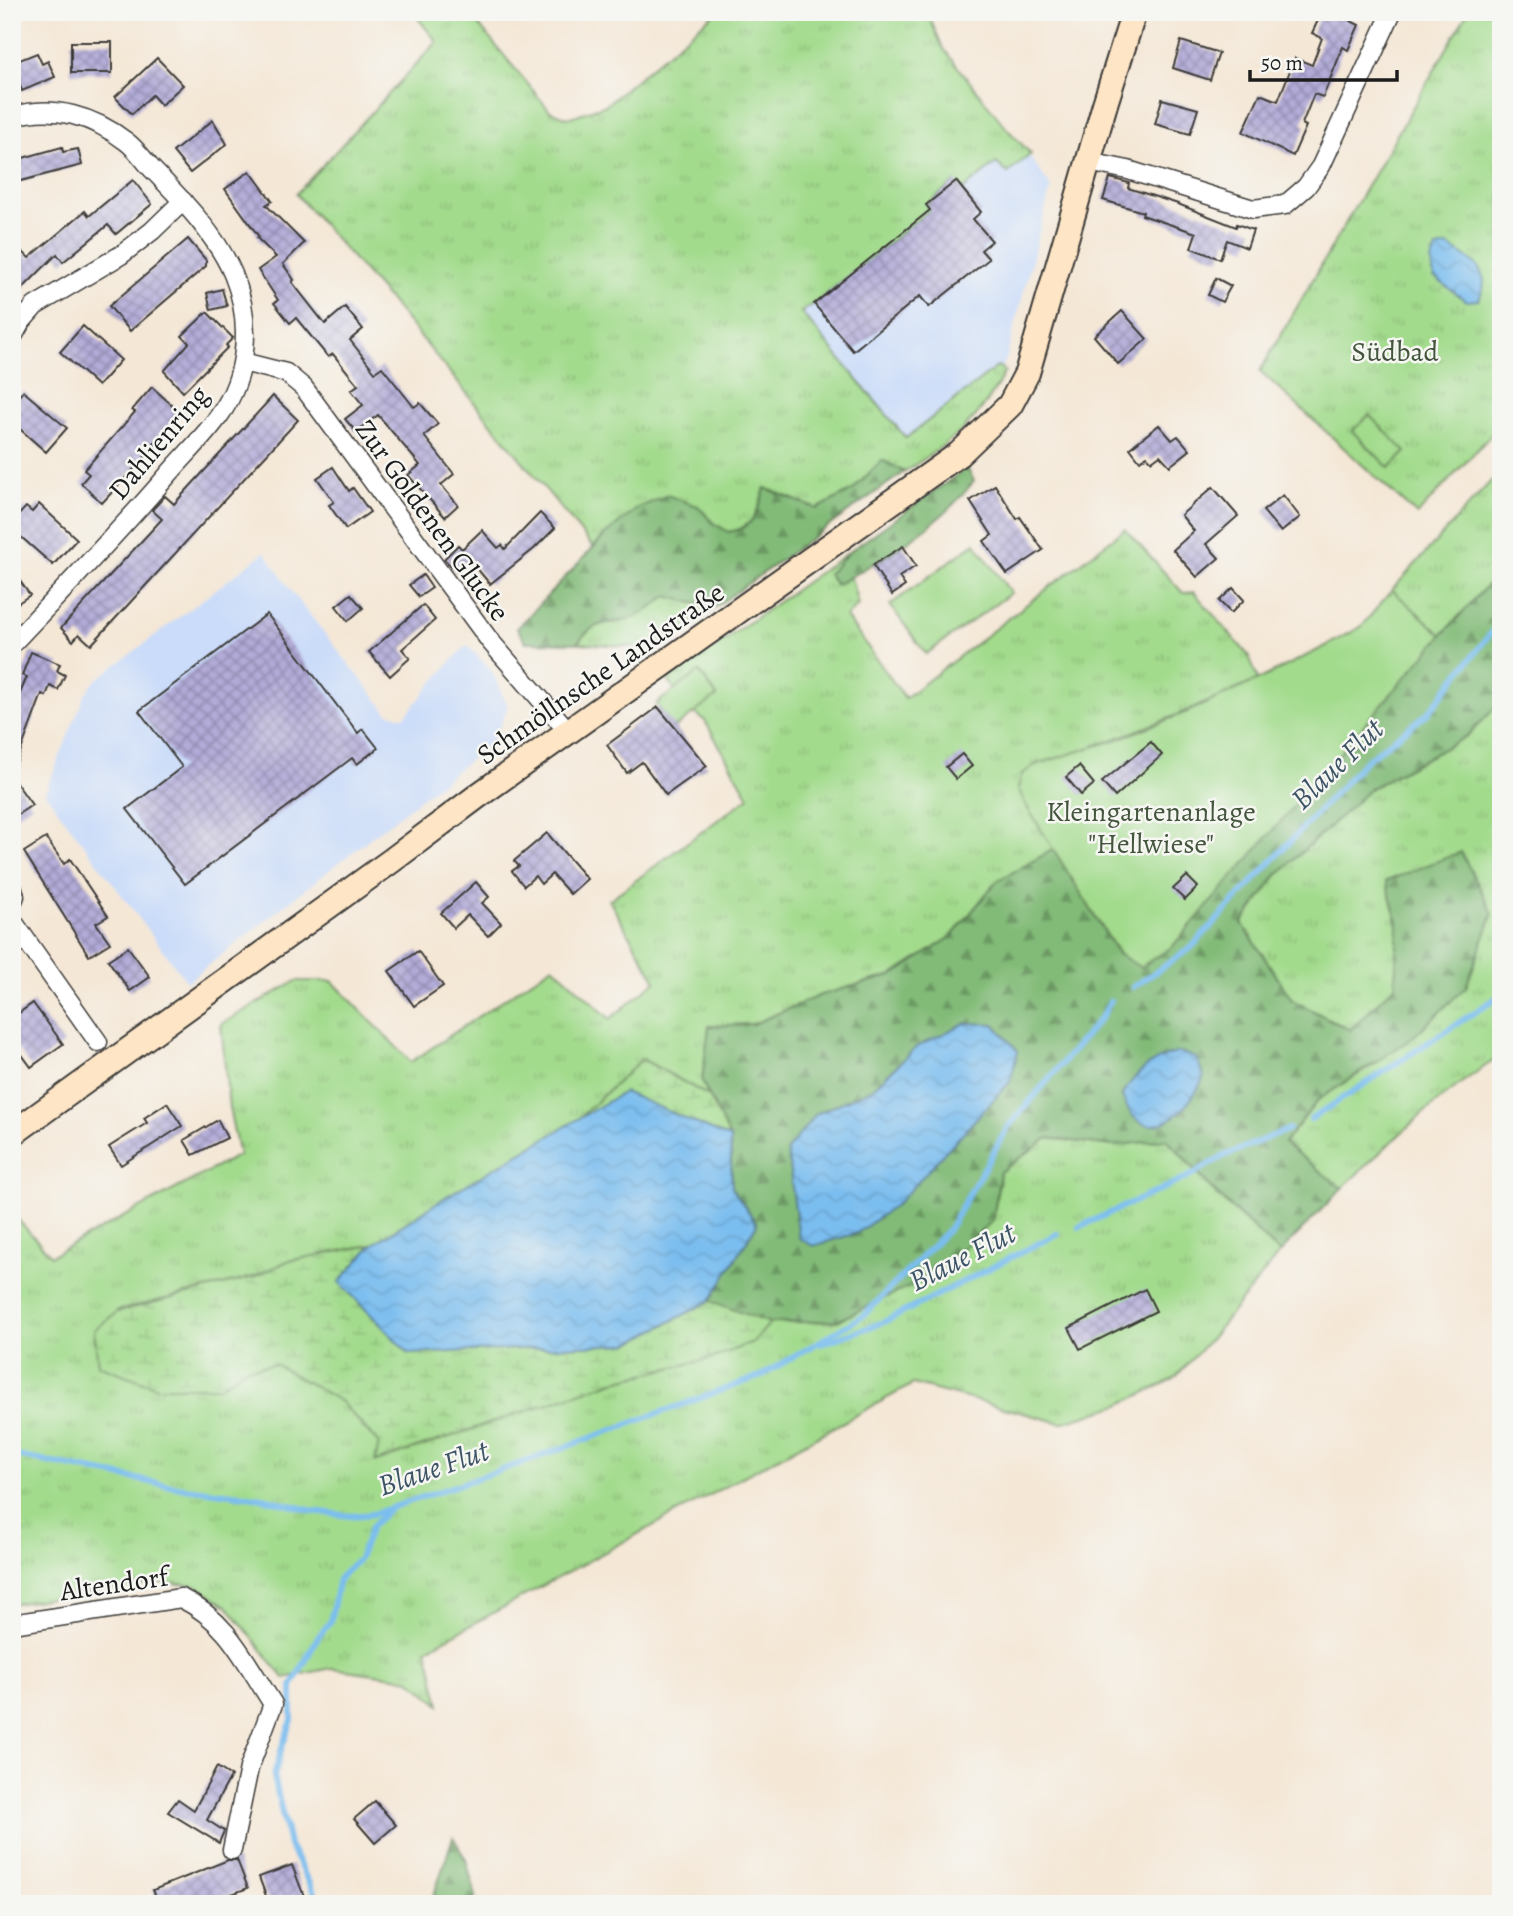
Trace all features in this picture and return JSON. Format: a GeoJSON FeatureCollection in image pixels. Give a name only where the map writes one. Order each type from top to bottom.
{"type":"FeatureCollection","features":[{"type":"Feature","properties":{"kind":"main road","name":"Schmöllnsche Landstraße"},"geometry":{"type":"LineString","coordinates":[[12,1134],[568,730],[959,454],[1010,405],[1027,373],[1134,12]]}},
{"type":"Feature","properties":{"kind":"street"},"geometry":{"type":"LineString","coordinates":[[1088,162],[1128,170],[1253,209],[1285,205],[1306,187],[1321,166],[1392,12]]}},
{"type":"Feature","properties":{"kind":"street","name":"Dahlienring"},"geometry":{"type":"LineString","coordinates":[[12,117],[61,111],[97,123],[127,142],[183,201],[218,247],[233,274],[241,300],[246,334],[243,362],[220,415],[154,491],[12,644]]}},
{"type":"Feature","properties":{"kind":"street"},"geometry":{"type":"LineString","coordinates":[[12,338],[35,306],[121,255],[152,231],[183,201]]}},
{"type":"Feature","properties":{"kind":"street","name":"Zur Goldenen Glucke"},"geometry":{"type":"LineString","coordinates":[[243,362],[286,373],[304,387],[490,641],[568,730]]}},
{"type":"Feature","properties":{"kind":"street"},"geometry":{"type":"LineString","coordinates":[[12,887],[15,896],[12,904]]}},
{"type":"Feature","properties":{"kind":"street"},"geometry":{"type":"LineString","coordinates":[[12,920],[98,1042]]}},
{"type":"Feature","properties":{"kind":"street","name":"Altendorf"},"geometry":{"type":"LineString","coordinates":[[12,1624],[181,1598],[203,1609],[224,1628],[273,1704],[250,1768],[232,1850]]}},
{"type":"Feature","properties":{"kind":"shaded area"},"geometry":{"type":"Polygon","coordinates":[[[1008,145],[1030,157],[1051,187],[1006,360],[989,392],[895,465],[790,316],[1008,145]]]}},
{"type":"Feature","properties":{"kind":"shaded area"},"geometry":{"type":"Polygon","coordinates":[[[265,552],[294,595],[388,713],[404,717],[467,645],[491,670],[508,706],[494,741],[187,982],[45,793],[85,694],[95,681],[265,552]]]}},
{"type":"Feature","properties":{"kind":"green space"},"geometry":{"type":"Polygon","coordinates":[[[413,12],[468,12],[550,111],[568,118],[606,105],[716,12],[927,12],[943,48],[1008,130],[1031,154],[1008,173],[996,163],[963,190],[955,182],[926,205],[930,210],[801,312],[906,438],[998,366],[1005,371],[996,389],[975,417],[936,451],[904,472],[882,460],[853,490],[817,509],[765,488],[754,517],[738,530],[729,532],[713,523],[698,506],[606,534],[593,547],[400,312],[296,194],[437,42],[413,12]]]}},
{"type":"Feature","properties":{"kind":"green space","name":"Südbad"},"geometry":{"type":"Polygon","coordinates":[[[1468,12],[1501,12],[1501,424],[1417,515],[1260,371],[1468,12]]]}},
{"type":"Feature","properties":{"kind":"green space"},"geometry":{"type":"Polygon","coordinates":[[[1369,415],[1406,452],[1389,468],[1352,431],[1369,415]]]}},
{"type":"Feature","properties":{"kind":"green space"},"geometry":{"type":"Polygon","coordinates":[[[882,460],[904,472],[714,608],[666,596],[638,616],[595,627],[577,643],[526,642],[517,628],[606,534],[638,508],[667,495],[698,506],[713,523],[729,532],[745,527],[750,522],[765,488],[817,509],[853,490],[882,460]]]}},
{"type":"Feature","properties":{"kind":"green space"},"geometry":{"type":"Polygon","coordinates":[[[967,468],[974,481],[945,513],[911,540],[836,585],[828,574],[850,551],[967,468]]]}},
{"type":"Feature","properties":{"kind":"green space"},"geometry":{"type":"Polygon","coordinates":[[[1501,470],[1501,570],[1442,635],[1392,590],[1501,470]]]}},
{"type":"Feature","properties":{"kind":"green space"},"geometry":{"type":"Polygon","coordinates":[[[1125,529],[1183,593],[1194,592],[1249,656],[1258,680],[1148,727],[1035,765],[1027,807],[1054,849],[996,882],[951,937],[893,975],[821,995],[753,1024],[710,1026],[702,1081],[709,1096],[642,1059],[577,1120],[447,1196],[372,1245],[288,1261],[254,1277],[117,1311],[219,1387],[246,1368],[275,1364],[340,1401],[379,1444],[376,1462],[614,1381],[713,1358],[753,1342],[770,1323],[837,1321],[935,1274],[993,1220],[1000,1172],[1048,1138],[1113,1146],[1167,1139],[1216,1194],[1280,1253],[1174,1379],[1119,1405],[1061,1423],[913,1384],[427,1649],[440,1705],[409,1679],[332,1668],[284,1678],[227,1606],[196,1586],[162,1582],[12,1604],[12,1213],[51,1256],[239,1155],[229,1108],[221,1024],[296,981],[332,981],[411,1062],[553,966],[610,1019],[656,981],[609,900],[749,797],[705,721],[694,712],[717,696],[700,672],[675,690],[668,680],[850,551],[828,574],[836,585],[851,577],[858,605],[846,617],[905,698],[1125,529]]]}},
{"type":"Feature","properties":{"kind":"green space"},"geometry":{"type":"Polygon","coordinates":[[[975,543],[1011,593],[926,654],[890,605],[975,543]]]}},
{"type":"Feature","properties":{"kind":"green space"},"geometry":{"type":"Polygon","coordinates":[[[1501,570],[1501,702],[1467,736],[1371,788],[1277,875],[1242,923],[1292,1000],[1350,1030],[1395,986],[1398,925],[1386,881],[1461,852],[1493,913],[1466,987],[1411,1039],[1318,1100],[1284,1143],[1342,1188],[1280,1253],[1216,1193],[1167,1139],[1113,1146],[1048,1138],[1000,1172],[993,1220],[935,1274],[837,1321],[770,1323],[710,1301],[757,1224],[732,1188],[730,1138],[702,1081],[709,1026],[753,1024],[821,995],[893,975],[951,937],[996,882],[1054,849],[1118,954],[1141,967],[1172,947],[1501,570]],[[918,1046],[872,1089],[816,1114],[799,1238],[918,1046]]]}},
{"type":"Feature","properties":{"kind":"green space","name":"Kleingartenanlage \"Hellwiese\""},"geometry":{"type":"Polygon","coordinates":[[[1392,590],[1442,635],[1172,947],[1140,967],[1119,954],[1027,807],[1018,788],[1022,774],[1035,765],[1118,739],[1258,680],[1361,627],[1392,590]]]}},
{"type":"Feature","properties":{"kind":"green space"},"geometry":{"type":"Polygon","coordinates":[[[666,596],[714,608],[653,648],[577,643],[595,627],[638,616],[666,596]]]}},
{"type":"Feature","properties":{"kind":"green space"},"geometry":{"type":"Polygon","coordinates":[[[699,672],[717,696],[674,728],[656,704],[699,672]]]}},
{"type":"Feature","properties":{"kind":"green space"},"geometry":{"type":"Polygon","coordinates":[[[1501,702],[1501,1056],[1438,1101],[1342,1188],[1284,1144],[1318,1100],[1378,1062],[1466,987],[1387,880],[1398,925],[1395,986],[1350,1030],[1292,1000],[1242,923],[1277,875],[1371,788],[1467,736],[1501,702]]]}},
{"type":"Feature","properties":{"kind":"green space"},"geometry":{"type":"Polygon","coordinates":[[[642,1059],[709,1096],[730,1138],[624,1093],[577,1120],[642,1059]]]}},
{"type":"Feature","properties":{"kind":"green space"},"geometry":{"type":"Polygon","coordinates":[[[372,1245],[340,1282],[628,1344],[710,1301],[770,1323],[753,1342],[713,1358],[614,1381],[375,1462],[379,1443],[340,1401],[275,1364],[246,1368],[219,1387],[157,1387],[98,1365],[94,1330],[117,1312],[254,1277],[288,1261],[372,1245]]]}},
{"type":"Feature","properties":{"kind":"green space"},"geometry":{"type":"Polygon","coordinates":[[[453,1837],[466,1860],[476,1896],[471,1904],[431,1904],[453,1837]]]}},
{"type":"Feature","properties":{"kind":"water"},"geometry":{"type":"Polygon","coordinates":[[[1448,246],[1471,260],[1480,270],[1484,283],[1479,300],[1466,301],[1434,277],[1431,261],[1437,248],[1448,246]]]}},
{"type":"Feature","properties":{"kind":"water"},"geometry":{"type":"Polygon","coordinates":[[[965,1023],[994,1024],[1018,1051],[1010,1082],[897,1204],[857,1233],[813,1246],[799,1238],[787,1150],[816,1114],[872,1089],[918,1046],[965,1023]]]}},
{"type":"Feature","properties":{"kind":"water"},"geometry":{"type":"Polygon","coordinates":[[[1180,1052],[1196,1058],[1204,1076],[1197,1090],[1176,1115],[1164,1122],[1153,1125],[1141,1122],[1131,1113],[1122,1095],[1146,1067],[1180,1052]]]}},
{"type":"Feature","properties":{"kind":"water"},"geometry":{"type":"Polygon","coordinates":[[[624,1092],[730,1138],[732,1188],[757,1224],[710,1301],[628,1344],[409,1354],[339,1282],[372,1245],[447,1196],[624,1092]]]}},
{"type":"Feature","properties":{"kind":"building"},"geometry":{"type":"Polygon","coordinates":[[[1322,12],[1333,12],[1359,25],[1348,50],[1343,47],[1323,97],[1314,94],[1302,124],[1306,126],[1293,156],[1243,132],[1260,94],[1278,101],[1295,58],[1312,65],[1322,38],[1312,33],[1322,12]]]}},
{"type":"Feature","properties":{"kind":"building"},"geometry":{"type":"Polygon","coordinates":[[[1181,41],[1219,53],[1210,80],[1173,68],[1181,41]]]}},
{"type":"Feature","properties":{"kind":"building"},"geometry":{"type":"Polygon","coordinates":[[[71,42],[112,42],[112,73],[71,73],[71,42]]]}},
{"type":"Feature","properties":{"kind":"building"},"geometry":{"type":"Polygon","coordinates":[[[37,53],[42,64],[48,61],[55,77],[22,91],[12,63],[37,53]]]}},
{"type":"Feature","properties":{"kind":"building"},"geometry":{"type":"Polygon","coordinates":[[[157,58],[183,85],[161,105],[152,95],[132,114],[115,97],[157,58]]]}},
{"type":"Feature","properties":{"kind":"building"},"geometry":{"type":"Polygon","coordinates":[[[1162,99],[1198,109],[1190,134],[1155,124],[1162,99]]]}},
{"type":"Feature","properties":{"kind":"building"},"geometry":{"type":"Polygon","coordinates":[[[213,120],[227,144],[190,173],[173,152],[213,120]]]}},
{"type":"Feature","properties":{"kind":"building"},"geometry":{"type":"Polygon","coordinates":[[[62,147],[63,152],[78,149],[82,165],[17,182],[15,177],[12,178],[12,161],[62,147]]]}},
{"type":"Feature","properties":{"kind":"building"},"geometry":{"type":"Polygon","coordinates":[[[250,171],[272,201],[266,205],[304,243],[283,264],[294,280],[292,282],[325,324],[345,307],[363,329],[350,340],[375,372],[382,367],[414,407],[420,403],[438,424],[424,436],[454,474],[441,485],[458,505],[445,517],[408,475],[420,465],[378,415],[356,432],[345,419],[363,405],[351,390],[358,385],[333,354],[328,357],[296,318],[290,323],[274,303],[278,300],[258,270],[276,257],[257,238],[259,237],[225,189],[250,171]]]}},
{"type":"Feature","properties":{"kind":"building"},"geometry":{"type":"Polygon","coordinates":[[[1110,178],[1129,183],[1128,188],[1236,227],[1237,224],[1253,230],[1247,248],[1227,240],[1220,259],[1191,248],[1196,233],[1103,200],[1110,178]]]}},
{"type":"Feature","properties":{"kind":"building"},"geometry":{"type":"Polygon","coordinates":[[[133,180],[152,204],[116,234],[108,225],[63,262],[57,254],[12,299],[12,256],[20,249],[29,258],[85,211],[89,216],[133,180]]]}},
{"type":"Feature","properties":{"kind":"building"},"geometry":{"type":"Polygon","coordinates":[[[956,181],[981,212],[973,219],[992,241],[981,250],[989,259],[929,307],[920,296],[853,351],[814,304],[930,210],[926,205],[956,181]]]}},
{"type":"Feature","properties":{"kind":"building"},"geometry":{"type":"Polygon","coordinates":[[[188,239],[206,260],[206,266],[130,331],[109,306],[188,239]]]}},
{"type":"Feature","properties":{"kind":"building"},"geometry":{"type":"Polygon","coordinates":[[[1216,278],[1231,286],[1222,302],[1208,295],[1216,278]]]}},
{"type":"Feature","properties":{"kind":"building"},"geometry":{"type":"Polygon","coordinates":[[[222,289],[227,306],[211,310],[207,293],[222,289]]]}},
{"type":"Feature","properties":{"kind":"building"},"geometry":{"type":"Polygon","coordinates":[[[1122,311],[1147,339],[1118,364],[1094,336],[1122,311]]]}},
{"type":"Feature","properties":{"kind":"building"},"geometry":{"type":"Polygon","coordinates":[[[207,312],[233,338],[226,345],[228,347],[183,392],[164,371],[189,343],[182,336],[207,312]]]}},
{"type":"Feature","properties":{"kind":"building"},"geometry":{"type":"Polygon","coordinates":[[[83,326],[121,360],[98,386],[60,352],[83,326]]]}},
{"type":"Feature","properties":{"kind":"building"},"geometry":{"type":"Polygon","coordinates":[[[152,387],[181,413],[154,443],[156,445],[102,503],[81,483],[89,474],[84,470],[135,412],[132,410],[152,387]]]}},
{"type":"Feature","properties":{"kind":"building"},"geometry":{"type":"Polygon","coordinates":[[[23,391],[67,428],[46,452],[12,422],[12,404],[23,391]]]}},
{"type":"Feature","properties":{"kind":"building"},"geometry":{"type":"Polygon","coordinates":[[[273,396],[298,420],[91,645],[79,634],[73,641],[61,628],[162,519],[152,510],[165,496],[174,504],[273,396]]]}},
{"type":"Feature","properties":{"kind":"building"},"geometry":{"type":"Polygon","coordinates":[[[1159,425],[1172,440],[1178,436],[1190,450],[1170,466],[1160,455],[1152,461],[1147,456],[1140,461],[1130,448],[1159,425]]]}},
{"type":"Feature","properties":{"kind":"building"},"geometry":{"type":"Polygon","coordinates":[[[333,467],[349,491],[353,488],[370,512],[346,529],[329,505],[334,502],[317,478],[333,467]]]}},
{"type":"Feature","properties":{"kind":"building"},"geometry":{"type":"Polygon","coordinates":[[[995,485],[1017,519],[1020,517],[1043,550],[1007,574],[984,541],[992,535],[970,501],[995,485]]]}},
{"type":"Feature","properties":{"kind":"building"},"geometry":{"type":"Polygon","coordinates":[[[1213,487],[1238,516],[1206,544],[1219,558],[1197,577],[1173,550],[1194,531],[1181,515],[1213,487]]]}},
{"type":"Feature","properties":{"kind":"building"},"geometry":{"type":"Polygon","coordinates":[[[1283,495],[1300,517],[1281,532],[1263,511],[1283,495]]]}},
{"type":"Feature","properties":{"kind":"building"},"geometry":{"type":"Polygon","coordinates":[[[39,504],[77,539],[53,565],[12,529],[12,522],[26,507],[32,512],[39,504]]]}},
{"type":"Feature","properties":{"kind":"building"},"geometry":{"type":"Polygon","coordinates":[[[540,513],[555,528],[534,549],[490,584],[469,559],[457,572],[444,559],[458,545],[462,549],[482,530],[498,548],[502,545],[505,549],[540,513]]]}},
{"type":"Feature","properties":{"kind":"building"},"geometry":{"type":"Polygon","coordinates":[[[903,546],[916,566],[899,577],[905,586],[892,595],[873,565],[903,546]]]}},
{"type":"Feature","properties":{"kind":"building"},"geometry":{"type":"Polygon","coordinates":[[[12,570],[30,595],[12,607],[12,570]]]}},
{"type":"Feature","properties":{"kind":"building"},"geometry":{"type":"Polygon","coordinates":[[[423,575],[432,588],[419,597],[409,585],[423,575]]]}},
{"type":"Feature","properties":{"kind":"building"},"geometry":{"type":"Polygon","coordinates":[[[1233,588],[1244,600],[1231,613],[1219,601],[1233,588]]]}},
{"type":"Feature","properties":{"kind":"building"},"geometry":{"type":"Polygon","coordinates":[[[351,594],[363,608],[348,621],[336,606],[351,594]]]}},
{"type":"Feature","properties":{"kind":"building"},"geometry":{"type":"Polygon","coordinates":[[[423,605],[435,620],[402,649],[410,658],[390,676],[369,652],[423,605]]]}},
{"type":"Feature","properties":{"kind":"building"},"geometry":{"type":"Polygon","coordinates":[[[267,614],[358,733],[363,729],[378,748],[357,764],[352,758],[185,884],[127,809],[182,767],[139,711],[267,614]]]}},
{"type":"Feature","properties":{"kind":"building"},"geometry":{"type":"Polygon","coordinates":[[[31,652],[60,664],[57,671],[65,675],[58,690],[50,686],[46,696],[42,694],[14,769],[12,712],[27,677],[22,675],[31,652]]]}},
{"type":"Feature","properties":{"kind":"building"},"geometry":{"type":"Polygon","coordinates":[[[658,707],[707,766],[666,795],[642,762],[627,773],[607,745],[658,707]]]}},
{"type":"Feature","properties":{"kind":"building"},"geometry":{"type":"Polygon","coordinates":[[[1151,742],[1162,755],[1115,797],[1102,782],[1151,742]]]}},
{"type":"Feature","properties":{"kind":"building"},"geometry":{"type":"Polygon","coordinates":[[[962,754],[972,766],[956,779],[946,767],[962,754]]]}},
{"type":"Feature","properties":{"kind":"building"},"geometry":{"type":"Polygon","coordinates":[[[1079,766],[1094,784],[1081,795],[1066,777],[1079,766]]]}},
{"type":"Feature","properties":{"kind":"building"},"geometry":{"type":"Polygon","coordinates":[[[12,777],[32,805],[12,818],[12,777]]]}},
{"type":"Feature","properties":{"kind":"building"},"geometry":{"type":"Polygon","coordinates":[[[547,833],[587,879],[570,894],[552,874],[541,884],[535,876],[524,886],[512,871],[519,866],[514,861],[547,833]]]}},
{"type":"Feature","properties":{"kind":"building"},"geometry":{"type":"Polygon","coordinates":[[[46,838],[64,864],[70,859],[108,916],[96,923],[110,943],[89,956],[24,852],[46,838]]]}},
{"type":"Feature","properties":{"kind":"building"},"geometry":{"type":"Polygon","coordinates":[[[1187,876],[1198,887],[1185,900],[1173,889],[1187,876]]]}},
{"type":"Feature","properties":{"kind":"building"},"geometry":{"type":"Polygon","coordinates":[[[476,882],[489,897],[482,903],[501,923],[488,936],[468,915],[454,928],[441,913],[476,882]]]}},
{"type":"Feature","properties":{"kind":"building"},"geometry":{"type":"Polygon","coordinates":[[[128,947],[150,977],[130,991],[108,960],[128,947]]]}},
{"type":"Feature","properties":{"kind":"building"},"geometry":{"type":"Polygon","coordinates":[[[418,951],[443,986],[414,1006],[389,971],[418,951]]]}},
{"type":"Feature","properties":{"kind":"building"},"geometry":{"type":"Polygon","coordinates":[[[33,1003],[63,1044],[31,1067],[12,1041],[12,1018],[33,1003]]]}},
{"type":"Feature","properties":{"kind":"building"},"geometry":{"type":"Polygon","coordinates":[[[167,1103],[182,1126],[121,1165],[109,1147],[147,1123],[144,1118],[167,1103]]]}},
{"type":"Feature","properties":{"kind":"building"},"geometry":{"type":"Polygon","coordinates":[[[218,1120],[227,1138],[193,1155],[184,1140],[218,1120]]]}},
{"type":"Feature","properties":{"kind":"building"},"geometry":{"type":"Polygon","coordinates":[[[1145,1289],[1156,1311],[1080,1349],[1069,1328],[1145,1289]]]}},
{"type":"Feature","properties":{"kind":"building"},"geometry":{"type":"Polygon","coordinates":[[[217,1767],[231,1776],[207,1820],[224,1831],[219,1843],[168,1812],[178,1799],[194,1810],[217,1767]]]}},
{"type":"Feature","properties":{"kind":"building"},"geometry":{"type":"Polygon","coordinates":[[[375,1801],[396,1825],[375,1843],[354,1819],[375,1801]]]}},
{"type":"Feature","properties":{"kind":"building"},"geometry":{"type":"Polygon","coordinates":[[[228,1860],[237,1860],[248,1888],[205,1904],[159,1904],[153,1890],[228,1860]]]}},
{"type":"Feature","properties":{"kind":"building"},"geometry":{"type":"Polygon","coordinates":[[[292,1865],[307,1904],[269,1904],[259,1877],[292,1865]]]}},
{"type":"Feature","properties":{"kind":"waterway","name":"Blaue Flut"},"geometry":{"type":"LineString","coordinates":[[1133,987],[1191,948],[1365,761],[1428,713],[1501,620]]}},
{"type":"Feature","properties":{"kind":"waterway","name":"Blaue Flut"},"geometry":{"type":"LineString","coordinates":[[1311,1119],[1501,995]]}},
{"type":"Feature","properties":{"kind":"waterway","name":"Blaue Flut"},"geometry":{"type":"LineString","coordinates":[[12,1455],[177,1487],[263,1498],[313,1511],[350,1516],[373,1514],[761,1376],[864,1315],[948,1230],[1008,1127],[1103,1015],[1110,1001]]}},
{"type":"Feature","properties":{"kind":"waterway","name":"Blaue Flut"},"geometry":{"type":"LineString","coordinates":[[1079,1227],[1186,1178],[1224,1156],[1289,1129]]}},
{"type":"Feature","properties":{"kind":"waterway","name":"Blaue Flut"},"geometry":{"type":"LineString","coordinates":[[821,1344],[884,1322],[1057,1234]]}},
{"type":"Feature","properties":{"kind":"waterway"},"geometry":{"type":"LineString","coordinates":[[320,1904],[289,1845],[274,1776],[292,1720],[292,1686],[318,1637],[330,1622],[339,1578],[359,1559],[371,1527],[388,1510]]}}]}
